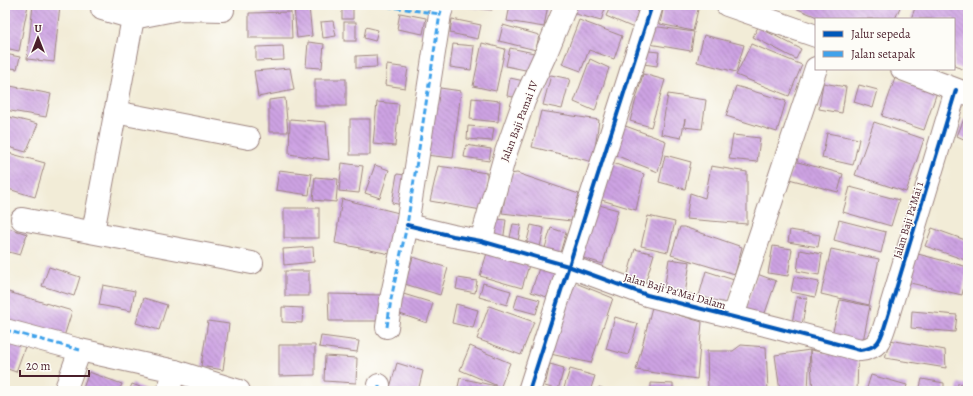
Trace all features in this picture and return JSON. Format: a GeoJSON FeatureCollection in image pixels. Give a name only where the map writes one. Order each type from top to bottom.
{"type":"FeatureCollection","features":[{"type":"Feature","properties":{"kind":"street"},"geometry":{"type":"LineString","coordinates":[[102,5],[102,9],[133,18],[179,10],[223,10]]}},
{"type":"Feature","properties":{"kind":"street"},"geometry":{"type":"LineString","coordinates":[[387,327],[391,299],[407,225],[440,14],[443,5]]}},
{"type":"Feature","properties":{"kind":"street","name":"Jalan Baji Pamai IV"},"geometry":{"type":"LineString","coordinates":[[481,241],[506,152],[524,101],[566,5]]}},
{"type":"Feature","properties":{"kind":"street"},"geometry":{"type":"LineString","coordinates":[[529,391],[652,5]]}},
{"type":"Feature","properties":{"kind":"street"},"geometry":{"type":"LineString","coordinates":[[727,5],[815,36]]}},
{"type":"Feature","properties":{"kind":"street"},"geometry":{"type":"LineString","coordinates":[[92,232],[133,18]]}},
{"type":"Feature","properties":{"kind":"street"},"geometry":{"type":"LineString","coordinates":[[733,316],[815,70]]}},
{"type":"Feature","properties":{"kind":"street"},"geometry":{"type":"LineString","coordinates":[[905,70],[962,92]]}},
{"type":"Feature","properties":{"kind":"street","name":"Jalan Baji Pa'Mai 1"},"geometry":{"type":"LineString","coordinates":[[869,349],[878,342],[887,319],[962,92]]}},
{"type":"Feature","properties":{"kind":"street"},"geometry":{"type":"LineString","coordinates":[[115,112],[249,138]]}},
{"type":"Feature","properties":{"kind":"street"},"geometry":{"type":"LineString","coordinates":[[22,219],[252,263]]}},
{"type":"Feature","properties":{"kind":"street","name":"Jalan Baji Pa'Mai Dalam"},"geometry":{"type":"LineString","coordinates":[[407,225],[481,241],[568,266],[647,295],[860,350],[869,349]]}},
{"type":"Feature","properties":{"kind":"street"},"geometry":{"type":"LineString","coordinates":[[5,330],[80,350],[171,381],[239,391]]}},
{"type":"Feature","properties":{"kind":"street"},"geometry":{"type":"LineString","coordinates":[[65,391],[80,350]]}},
{"type":"Feature","properties":{"kind":"building"},"geometry":{"type":"Polygon","coordinates":[[[5,5],[28,5],[19,51],[5,48],[5,5]]]}},
{"type":"Feature","properties":{"kind":"building"},"geometry":{"type":"Polygon","coordinates":[[[33,5],[60,5],[54,62],[27,59],[33,5]]]}},
{"type":"Feature","properties":{"kind":"building"},"geometry":{"type":"Polygon","coordinates":[[[342,5],[353,5],[353,19],[342,19],[342,5]]]}},
{"type":"Feature","properties":{"kind":"building"},"geometry":{"type":"Polygon","coordinates":[[[492,5],[492,10],[458,6],[492,5]]]}},
{"type":"Feature","properties":{"kind":"building"},"geometry":{"type":"Polygon","coordinates":[[[510,5],[548,5],[544,27],[507,21],[510,5]]]}},
{"type":"Feature","properties":{"kind":"building"},"geometry":{"type":"Polygon","coordinates":[[[574,5],[606,5],[601,21],[572,13],[574,5]]]}},
{"type":"Feature","properties":{"kind":"building"},"geometry":{"type":"Polygon","coordinates":[[[611,5],[645,5],[634,28],[606,16],[611,5]]]}},
{"type":"Feature","properties":{"kind":"building"},"geometry":{"type":"Polygon","coordinates":[[[664,5],[699,5],[693,31],[660,24],[664,5]]]}},
{"type":"Feature","properties":{"kind":"building"},"geometry":{"type":"Polygon","coordinates":[[[788,5],[901,5],[895,18],[820,18],[788,5]]]}},
{"type":"Feature","properties":{"kind":"building"},"geometry":{"type":"Polygon","coordinates":[[[916,5],[968,5],[968,71],[955,66],[955,18],[911,18],[916,5]]]}},
{"type":"Feature","properties":{"kind":"building"},"geometry":{"type":"Polygon","coordinates":[[[309,7],[312,36],[297,38],[294,8],[309,7]]]}},
{"type":"Feature","properties":{"kind":"building"},"geometry":{"type":"Polygon","coordinates":[[[291,12],[292,38],[249,38],[249,13],[291,12]]]}},
{"type":"Feature","properties":{"kind":"building"},"geometry":{"type":"Polygon","coordinates":[[[400,13],[426,18],[423,34],[397,29],[400,13]]]}},
{"type":"Feature","properties":{"kind":"building"},"geometry":{"type":"Polygon","coordinates":[[[452,19],[481,25],[478,39],[450,33],[452,19]]]}},
{"type":"Feature","properties":{"kind":"building"},"geometry":{"type":"Polygon","coordinates":[[[579,20],[622,36],[614,59],[589,50],[581,71],[562,64],[579,20]]]}},
{"type":"Feature","properties":{"kind":"building"},"geometry":{"type":"Polygon","coordinates":[[[333,21],[336,36],[323,38],[321,22],[333,21]]]}},
{"type":"Feature","properties":{"kind":"building"},"geometry":{"type":"Polygon","coordinates":[[[344,22],[356,22],[356,41],[344,41],[344,22]]]}},
{"type":"Feature","properties":{"kind":"building"},"geometry":{"type":"Polygon","coordinates":[[[503,25],[539,35],[536,50],[499,41],[503,25]]]}},
{"type":"Feature","properties":{"kind":"building"},"geometry":{"type":"Polygon","coordinates":[[[652,26],[694,32],[691,51],[649,44],[652,26]]]}},
{"type":"Feature","properties":{"kind":"building"},"geometry":{"type":"Polygon","coordinates":[[[366,27],[378,30],[375,41],[364,38],[366,27]]]}},
{"type":"Feature","properties":{"kind":"building"},"geometry":{"type":"Polygon","coordinates":[[[758,27],[801,49],[796,59],[753,37],[758,27]]]}},
{"type":"Feature","properties":{"kind":"building"},"geometry":{"type":"Polygon","coordinates":[[[704,35],[744,45],[736,72],[697,62],[704,35]]]}},
{"type":"Feature","properties":{"kind":"building"},"geometry":{"type":"Polygon","coordinates":[[[308,42],[324,44],[322,68],[306,67],[308,42]]]}},
{"type":"Feature","properties":{"kind":"building"},"geometry":{"type":"Polygon","coordinates":[[[482,43],[505,49],[496,91],[473,86],[482,43]]]}},
{"type":"Feature","properties":{"kind":"building"},"geometry":{"type":"Polygon","coordinates":[[[453,44],[474,46],[471,70],[450,67],[453,44]]]}},
{"type":"Feature","properties":{"kind":"building"},"geometry":{"type":"Polygon","coordinates":[[[751,44],[802,65],[789,96],[736,75],[751,44]]]}},
{"type":"Feature","properties":{"kind":"building"},"geometry":{"type":"Polygon","coordinates":[[[283,46],[284,60],[256,61],[256,47],[283,46]]]}},
{"type":"Feature","properties":{"kind":"building"},"geometry":{"type":"Polygon","coordinates":[[[510,48],[539,54],[535,72],[506,66],[510,48]]]}},
{"type":"Feature","properties":{"kind":"building"},"geometry":{"type":"Polygon","coordinates":[[[639,50],[659,52],[657,66],[637,63],[639,50]]]}},
{"type":"Feature","properties":{"kind":"building"},"geometry":{"type":"Polygon","coordinates":[[[5,54],[20,57],[17,69],[5,67],[5,54]]]}},
{"type":"Feature","properties":{"kind":"building"},"geometry":{"type":"Polygon","coordinates":[[[376,55],[377,67],[356,68],[356,56],[376,55]]]}},
{"type":"Feature","properties":{"kind":"building"},"geometry":{"type":"Polygon","coordinates":[[[590,59],[609,68],[595,111],[574,102],[590,59]]]}},
{"type":"Feature","properties":{"kind":"building"},"geometry":{"type":"Polygon","coordinates":[[[387,65],[408,68],[405,88],[385,85],[387,65]]]}},
{"type":"Feature","properties":{"kind":"building"},"geometry":{"type":"Polygon","coordinates":[[[290,68],[294,90],[258,97],[254,71],[290,68]]]}},
{"type":"Feature","properties":{"kind":"building"},"geometry":{"type":"Polygon","coordinates":[[[643,74],[665,80],[651,127],[630,121],[643,74]]]}},
{"type":"Feature","properties":{"kind":"building"},"geometry":{"type":"Polygon","coordinates":[[[551,75],[570,79],[562,109],[543,105],[551,75]]]}},
{"type":"Feature","properties":{"kind":"building"},"geometry":{"type":"Polygon","coordinates":[[[510,78],[524,81],[520,98],[507,96],[510,78]]]}},
{"type":"Feature","properties":{"kind":"building"},"geometry":{"type":"Polygon","coordinates":[[[895,78],[937,92],[924,130],[882,116],[895,78]]]}},
{"type":"Feature","properties":{"kind":"building"},"geometry":{"type":"Polygon","coordinates":[[[315,79],[346,79],[346,106],[315,106],[315,79]]]}},
{"type":"Feature","properties":{"kind":"building"},"geometry":{"type":"Polygon","coordinates":[[[823,83],[846,87],[842,113],[819,109],[823,83]]]}},
{"type":"Feature","properties":{"kind":"building"},"geometry":{"type":"Polygon","coordinates":[[[5,85],[51,94],[46,117],[5,110],[5,85]]]}},
{"type":"Feature","properties":{"kind":"building"},"geometry":{"type":"Polygon","coordinates":[[[859,85],[878,90],[873,108],[854,102],[859,85]]]}},
{"type":"Feature","properties":{"kind":"building"},"geometry":{"type":"Polygon","coordinates":[[[736,86],[786,101],[777,132],[726,116],[736,86]]]}},
{"type":"Feature","properties":{"kind":"building"},"geometry":{"type":"Polygon","coordinates":[[[433,87],[461,91],[453,158],[425,155],[433,87]]]}},
{"type":"Feature","properties":{"kind":"building"},"geometry":{"type":"Polygon","coordinates":[[[668,94],[706,100],[702,129],[684,127],[685,119],[681,138],[661,134],[668,94]]]}},
{"type":"Feature","properties":{"kind":"building"},"geometry":{"type":"Polygon","coordinates":[[[285,98],[288,132],[269,132],[269,100],[285,98]]]}},
{"type":"Feature","properties":{"kind":"building"},"geometry":{"type":"Polygon","coordinates":[[[472,98],[500,101],[498,122],[470,119],[472,98]]]}},
{"type":"Feature","properties":{"kind":"building"},"geometry":{"type":"Polygon","coordinates":[[[377,102],[399,104],[395,146],[373,144],[377,102]]]}},
{"type":"Feature","properties":{"kind":"building"},"geometry":{"type":"Polygon","coordinates":[[[541,111],[599,120],[593,162],[532,147],[541,111]]]}},
{"type":"Feature","properties":{"kind":"building"},"geometry":{"type":"Polygon","coordinates":[[[5,116],[38,124],[26,152],[5,146],[5,116]]]}},
{"type":"Feature","properties":{"kind":"building"},"geometry":{"type":"Polygon","coordinates":[[[290,119],[326,122],[329,160],[289,154],[290,119]]]}},
{"type":"Feature","properties":{"kind":"building"},"geometry":{"type":"Polygon","coordinates":[[[350,119],[370,119],[370,155],[350,155],[350,119]]]}},
{"type":"Feature","properties":{"kind":"building"},"geometry":{"type":"Polygon","coordinates":[[[964,119],[968,121],[968,141],[957,136],[964,119]]]}},
{"type":"Feature","properties":{"kind":"building"},"geometry":{"type":"Polygon","coordinates":[[[874,122],[924,139],[906,192],[855,175],[874,122]]]}},
{"type":"Feature","properties":{"kind":"building"},"geometry":{"type":"Polygon","coordinates":[[[620,124],[666,141],[658,172],[610,153],[620,124]]]}},
{"type":"Feature","properties":{"kind":"building"},"geometry":{"type":"Polygon","coordinates":[[[468,126],[494,128],[492,141],[467,139],[468,126]]]}},
{"type":"Feature","properties":{"kind":"building"},"geometry":{"type":"Polygon","coordinates":[[[827,133],[859,139],[853,165],[822,158],[827,133]]]}},
{"type":"Feature","properties":{"kind":"building"},"geometry":{"type":"Polygon","coordinates":[[[733,135],[760,138],[757,162],[729,159],[733,135]]]}},
{"type":"Feature","properties":{"kind":"building"},"geometry":{"type":"Polygon","coordinates":[[[466,145],[491,149],[489,161],[464,157],[466,145]]]}},
{"type":"Feature","properties":{"kind":"building"},"geometry":{"type":"Polygon","coordinates":[[[5,152],[45,163],[35,197],[5,188],[5,152]]]}},
{"type":"Feature","properties":{"kind":"building"},"geometry":{"type":"Polygon","coordinates":[[[665,155],[691,162],[685,189],[659,182],[665,155]]]}},
{"type":"Feature","properties":{"kind":"building"},"geometry":{"type":"Polygon","coordinates":[[[607,161],[644,174],[636,210],[598,199],[607,161]]]}},
{"type":"Feature","properties":{"kind":"building"},"geometry":{"type":"Polygon","coordinates":[[[794,161],[843,174],[838,192],[789,179],[794,161]]]}},
{"type":"Feature","properties":{"kind":"building"},"geometry":{"type":"Polygon","coordinates":[[[342,163],[363,166],[359,193],[339,191],[342,163]]]}},
{"type":"Feature","properties":{"kind":"building"},"geometry":{"type":"Polygon","coordinates":[[[375,165],[389,170],[380,198],[365,193],[375,165]]]}},
{"type":"Feature","properties":{"kind":"building"},"geometry":{"type":"Polygon","coordinates":[[[438,166],[487,173],[487,211],[430,201],[438,166]]]}},
{"type":"Feature","properties":{"kind":"building"},"geometry":{"type":"Polygon","coordinates":[[[711,166],[747,172],[747,224],[686,219],[690,193],[705,198],[711,166]]]}},
{"type":"Feature","properties":{"kind":"building"},"geometry":{"type":"Polygon","coordinates":[[[279,170],[312,174],[309,195],[276,190],[279,170]]]}},
{"type":"Feature","properties":{"kind":"building"},"geometry":{"type":"Polygon","coordinates":[[[517,173],[579,194],[571,221],[502,213],[510,174],[517,173]]]}},
{"type":"Feature","properties":{"kind":"building"},"geometry":{"type":"Polygon","coordinates":[[[397,174],[413,176],[408,206],[392,203],[397,174]]]}},
{"type":"Feature","properties":{"kind":"building"},"geometry":{"type":"Polygon","coordinates":[[[315,177],[338,179],[336,202],[313,200],[315,177]]]}},
{"type":"Feature","properties":{"kind":"building"},"geometry":{"type":"Polygon","coordinates":[[[850,187],[899,200],[891,226],[843,212],[850,187]]]}},
{"type":"Feature","properties":{"kind":"building"},"geometry":{"type":"Polygon","coordinates":[[[342,199],[403,214],[395,255],[335,243],[342,199]]]}},
{"type":"Feature","properties":{"kind":"building"},"geometry":{"type":"Polygon","coordinates":[[[595,204],[618,210],[603,264],[580,257],[595,204]]]}},
{"type":"Feature","properties":{"kind":"building"},"geometry":{"type":"Polygon","coordinates":[[[284,208],[319,208],[319,238],[284,238],[284,208]]]}},
{"type":"Feature","properties":{"kind":"building"},"geometry":{"type":"Polygon","coordinates":[[[648,216],[675,222],[668,252],[641,246],[648,216]]]}},
{"type":"Feature","properties":{"kind":"building"},"geometry":{"type":"Polygon","coordinates":[[[496,219],[506,220],[503,242],[493,241],[496,219]]]}},
{"type":"Feature","properties":{"kind":"building"},"geometry":{"type":"Polygon","coordinates":[[[839,220],[886,232],[881,253],[834,240],[839,220]]]}},
{"type":"Feature","properties":{"kind":"building"},"geometry":{"type":"Polygon","coordinates":[[[513,224],[521,225],[517,247],[508,246],[513,224]]]}},
{"type":"Feature","properties":{"kind":"building"},"geometry":{"type":"Polygon","coordinates":[[[531,225],[544,228],[539,252],[525,249],[531,225]]]}},
{"type":"Feature","properties":{"kind":"building"},"geometry":{"type":"Polygon","coordinates":[[[5,227],[27,234],[20,255],[5,251],[5,227]]]}},
{"type":"Feature","properties":{"kind":"building"},"geometry":{"type":"Polygon","coordinates":[[[680,227],[684,227],[742,247],[735,274],[671,255],[680,227]]]}},
{"type":"Feature","properties":{"kind":"building"},"geometry":{"type":"Polygon","coordinates":[[[551,228],[566,233],[559,256],[544,251],[551,228]]]}},
{"type":"Feature","properties":{"kind":"building"},"geometry":{"type":"Polygon","coordinates":[[[932,228],[968,241],[968,261],[925,246],[932,228]]]}},
{"type":"Feature","properties":{"kind":"building"},"geometry":{"type":"Polygon","coordinates":[[[790,230],[820,235],[818,247],[788,242],[790,230]]]}},
{"type":"Feature","properties":{"kind":"building"},"geometry":{"type":"Polygon","coordinates":[[[773,246],[792,249],[788,276],[768,273],[773,246]]]}},
{"type":"Feature","properties":{"kind":"building"},"geometry":{"type":"Polygon","coordinates":[[[313,247],[314,262],[284,265],[283,249],[313,247]]]}},
{"type":"Feature","properties":{"kind":"building"},"geometry":{"type":"Polygon","coordinates":[[[635,249],[654,254],[644,287],[626,281],[635,249]]]}},
{"type":"Feature","properties":{"kind":"building"},"geometry":{"type":"Polygon","coordinates":[[[831,249],[879,259],[869,305],[821,294],[831,249]]]}},
{"type":"Feature","properties":{"kind":"building"},"geometry":{"type":"Polygon","coordinates":[[[800,250],[822,254],[819,275],[797,271],[800,250]]]}},
{"type":"Feature","properties":{"kind":"building"},"geometry":{"type":"Polygon","coordinates":[[[487,253],[529,265],[522,288],[480,276],[487,253]]]}},
{"type":"Feature","properties":{"kind":"building"},"geometry":{"type":"Polygon","coordinates":[[[914,253],[968,267],[962,295],[906,282],[914,253]]]}},
{"type":"Feature","properties":{"kind":"building"},"geometry":{"type":"Polygon","coordinates":[[[413,257],[448,268],[440,295],[405,284],[413,257]]]}},
{"type":"Feature","properties":{"kind":"building"},"geometry":{"type":"Polygon","coordinates":[[[669,259],[690,262],[685,294],[664,290],[669,259]]]}},
{"type":"Feature","properties":{"kind":"building"},"geometry":{"type":"Polygon","coordinates":[[[49,267],[80,277],[74,296],[42,286],[49,267]]]}},
{"type":"Feature","properties":{"kind":"building"},"geometry":{"type":"Polygon","coordinates":[[[539,268],[558,274],[550,298],[531,292],[539,268]]]}},
{"type":"Feature","properties":{"kind":"building"},"geometry":{"type":"Polygon","coordinates":[[[285,271],[309,271],[309,296],[285,296],[285,271]]]}},
{"type":"Feature","properties":{"kind":"building"},"geometry":{"type":"Polygon","coordinates":[[[706,271],[734,280],[727,305],[699,296],[706,271]]]}},
{"type":"Feature","properties":{"kind":"building"},"geometry":{"type":"Polygon","coordinates":[[[757,274],[776,281],[763,319],[744,314],[757,274]]]}},
{"type":"Feature","properties":{"kind":"building"},"geometry":{"type":"Polygon","coordinates":[[[794,277],[819,282],[815,297],[791,292],[794,277]]]}},
{"type":"Feature","properties":{"kind":"building"},"geometry":{"type":"Polygon","coordinates":[[[458,278],[477,281],[475,293],[456,289],[458,278]]]}},
{"type":"Feature","properties":{"kind":"building"},"geometry":{"type":"Polygon","coordinates":[[[573,282],[613,298],[591,363],[546,353],[573,282]]]}},
{"type":"Feature","properties":{"kind":"building"},"geometry":{"type":"Polygon","coordinates":[[[483,283],[511,291],[507,305],[479,297],[483,283]]]}},
{"type":"Feature","properties":{"kind":"building"},"geometry":{"type":"Polygon","coordinates":[[[103,285],[135,291],[131,311],[99,305],[103,285]]]}},
{"type":"Feature","properties":{"kind":"building"},"geometry":{"type":"Polygon","coordinates":[[[5,291],[72,311],[63,340],[5,323],[5,291]]]}},
{"type":"Feature","properties":{"kind":"building"},"geometry":{"type":"Polygon","coordinates":[[[400,293],[433,303],[427,323],[394,312],[400,293]]]}},
{"type":"Feature","properties":{"kind":"building"},"geometry":{"type":"Polygon","coordinates":[[[328,294],[382,295],[383,321],[329,321],[328,294]]]}},
{"type":"Feature","properties":{"kind":"building"},"geometry":{"type":"Polygon","coordinates":[[[518,294],[540,300],[536,314],[514,308],[518,294]]]}},
{"type":"Feature","properties":{"kind":"building"},"geometry":{"type":"Polygon","coordinates":[[[797,297],[807,298],[802,325],[792,323],[797,297]]]}},
{"type":"Feature","properties":{"kind":"building"},"geometry":{"type":"Polygon","coordinates":[[[144,298],[167,305],[159,330],[136,323],[144,298]]]}},
{"type":"Feature","properties":{"kind":"building"},"geometry":{"type":"Polygon","coordinates":[[[840,300],[870,306],[862,346],[831,340],[840,300]]]}},
{"type":"Feature","properties":{"kind":"building"},"geometry":{"type":"Polygon","coordinates":[[[456,304],[478,310],[473,328],[452,323],[456,304]]]}},
{"type":"Feature","properties":{"kind":"building"},"geometry":{"type":"Polygon","coordinates":[[[489,306],[534,322],[521,355],[477,339],[489,306]]]}},
{"type":"Feature","properties":{"kind":"building"},"geometry":{"type":"Polygon","coordinates":[[[282,307],[303,308],[302,323],[282,322],[282,307]]]}},
{"type":"Feature","properties":{"kind":"building"},"geometry":{"type":"Polygon","coordinates":[[[652,307],[702,322],[697,379],[636,370],[652,307]]]}},
{"type":"Feature","properties":{"kind":"building"},"geometry":{"type":"Polygon","coordinates":[[[912,311],[957,315],[955,332],[911,328],[912,311]]]}},
{"type":"Feature","properties":{"kind":"building"},"geometry":{"type":"Polygon","coordinates":[[[615,317],[638,324],[628,355],[606,349],[615,317]]]}},
{"type":"Feature","properties":{"kind":"building"},"geometry":{"type":"Polygon","coordinates":[[[208,321],[229,324],[223,370],[201,366],[208,321]]]}},
{"type":"Feature","properties":{"kind":"building"},"geometry":{"type":"Polygon","coordinates":[[[5,336],[26,344],[16,372],[5,368],[5,336]]]}},
{"type":"Feature","properties":{"kind":"building"},"geometry":{"type":"Polygon","coordinates":[[[321,336],[359,341],[357,352],[319,347],[321,336]]]}},
{"type":"Feature","properties":{"kind":"building"},"geometry":{"type":"Polygon","coordinates":[[[890,340],[945,350],[946,368],[885,358],[890,340]]]}},
{"type":"Feature","properties":{"kind":"building"},"geometry":{"type":"Polygon","coordinates":[[[279,345],[315,345],[315,375],[279,376],[279,345]]]}},
{"type":"Feature","properties":{"kind":"building"},"geometry":{"type":"Polygon","coordinates":[[[741,345],[766,347],[768,391],[708,391],[707,351],[733,351],[741,345]]]}},
{"type":"Feature","properties":{"kind":"building"},"geometry":{"type":"Polygon","coordinates":[[[470,346],[510,363],[499,391],[457,391],[460,378],[500,387],[460,370],[470,346]]]}},
{"type":"Feature","properties":{"kind":"building"},"geometry":{"type":"Polygon","coordinates":[[[810,350],[858,358],[857,391],[813,391],[810,350]]]}},
{"type":"Feature","properties":{"kind":"building"},"geometry":{"type":"Polygon","coordinates":[[[810,350],[808,391],[780,391],[775,355],[810,350]]]}},
{"type":"Feature","properties":{"kind":"building"},"geometry":{"type":"Polygon","coordinates":[[[325,356],[357,358],[356,383],[324,381],[325,356]]]}},
{"type":"Feature","properties":{"kind":"building"},"geometry":{"type":"Polygon","coordinates":[[[397,363],[423,371],[418,391],[389,391],[397,363]]]}},
{"type":"Feature","properties":{"kind":"building"},"geometry":{"type":"Polygon","coordinates":[[[550,364],[564,368],[558,390],[545,386],[550,364]]]}},
{"type":"Feature","properties":{"kind":"building"},"geometry":{"type":"Polygon","coordinates":[[[570,369],[595,376],[590,391],[563,391],[570,369]]]}},
{"type":"Feature","properties":{"kind":"building"},"geometry":{"type":"Polygon","coordinates":[[[89,372],[122,384],[119,391],[82,391],[89,372]]]}},
{"type":"Feature","properties":{"kind":"building"},"geometry":{"type":"Polygon","coordinates":[[[871,375],[907,385],[905,391],[866,391],[871,375]]]}},
{"type":"Feature","properties":{"kind":"building"},"geometry":{"type":"Polygon","coordinates":[[[922,379],[944,383],[944,391],[919,391],[922,379]]]}},
{"type":"Feature","properties":{"kind":"building"},"geometry":{"type":"Polygon","coordinates":[[[651,383],[673,384],[673,391],[651,391],[651,383]]]}},
{"type":"Feature","properties":{"kind":"building"},"geometry":{"type":"Polygon","coordinates":[[[958,383],[968,385],[968,391],[957,391],[958,383]]]}},
{"type":"Feature","properties":{"kind":"building"},"geometry":{"type":"Polygon","coordinates":[[[132,384],[151,391],[129,391],[132,384]]]}},
{"type":"Feature","properties":{"kind":"building"},"geometry":{"type":"Polygon","coordinates":[[[277,387],[296,390],[296,391],[277,391],[277,387]]]}},
{"type":"Feature","properties":{"kind":"building"},"geometry":{"type":"Polygon","coordinates":[[[599,387],[611,391],[598,391],[599,387]]]}},
{"type":"Feature","properties":{"kind":"marked path"},"geometry":{"type":"LineString","coordinates":[[378,5],[440,14]]}},
{"type":"Feature","properties":{"kind":"marked path"},"geometry":{"type":"LineString","coordinates":[[387,327],[391,299],[407,225],[440,14],[443,5]]}},
{"type":"Feature","properties":{"kind":"marked path"},"geometry":{"type":"LineString","coordinates":[[5,330],[80,350]]}},
{"type":"Feature","properties":{"kind":"marked path"},"geometry":{"type":"LineString","coordinates":[[379,385],[379,391]]}},
{"type":"Feature","properties":{"kind":"cycle path"},"geometry":{"type":"LineString","coordinates":[[529,391],[652,5]]}},
{"type":"Feature","properties":{"kind":"cycle path"},"geometry":{"type":"LineString","coordinates":[[407,225],[481,241],[568,266],[647,295],[860,350],[867,349],[876,344],[883,331],[956,90]]}}]}
